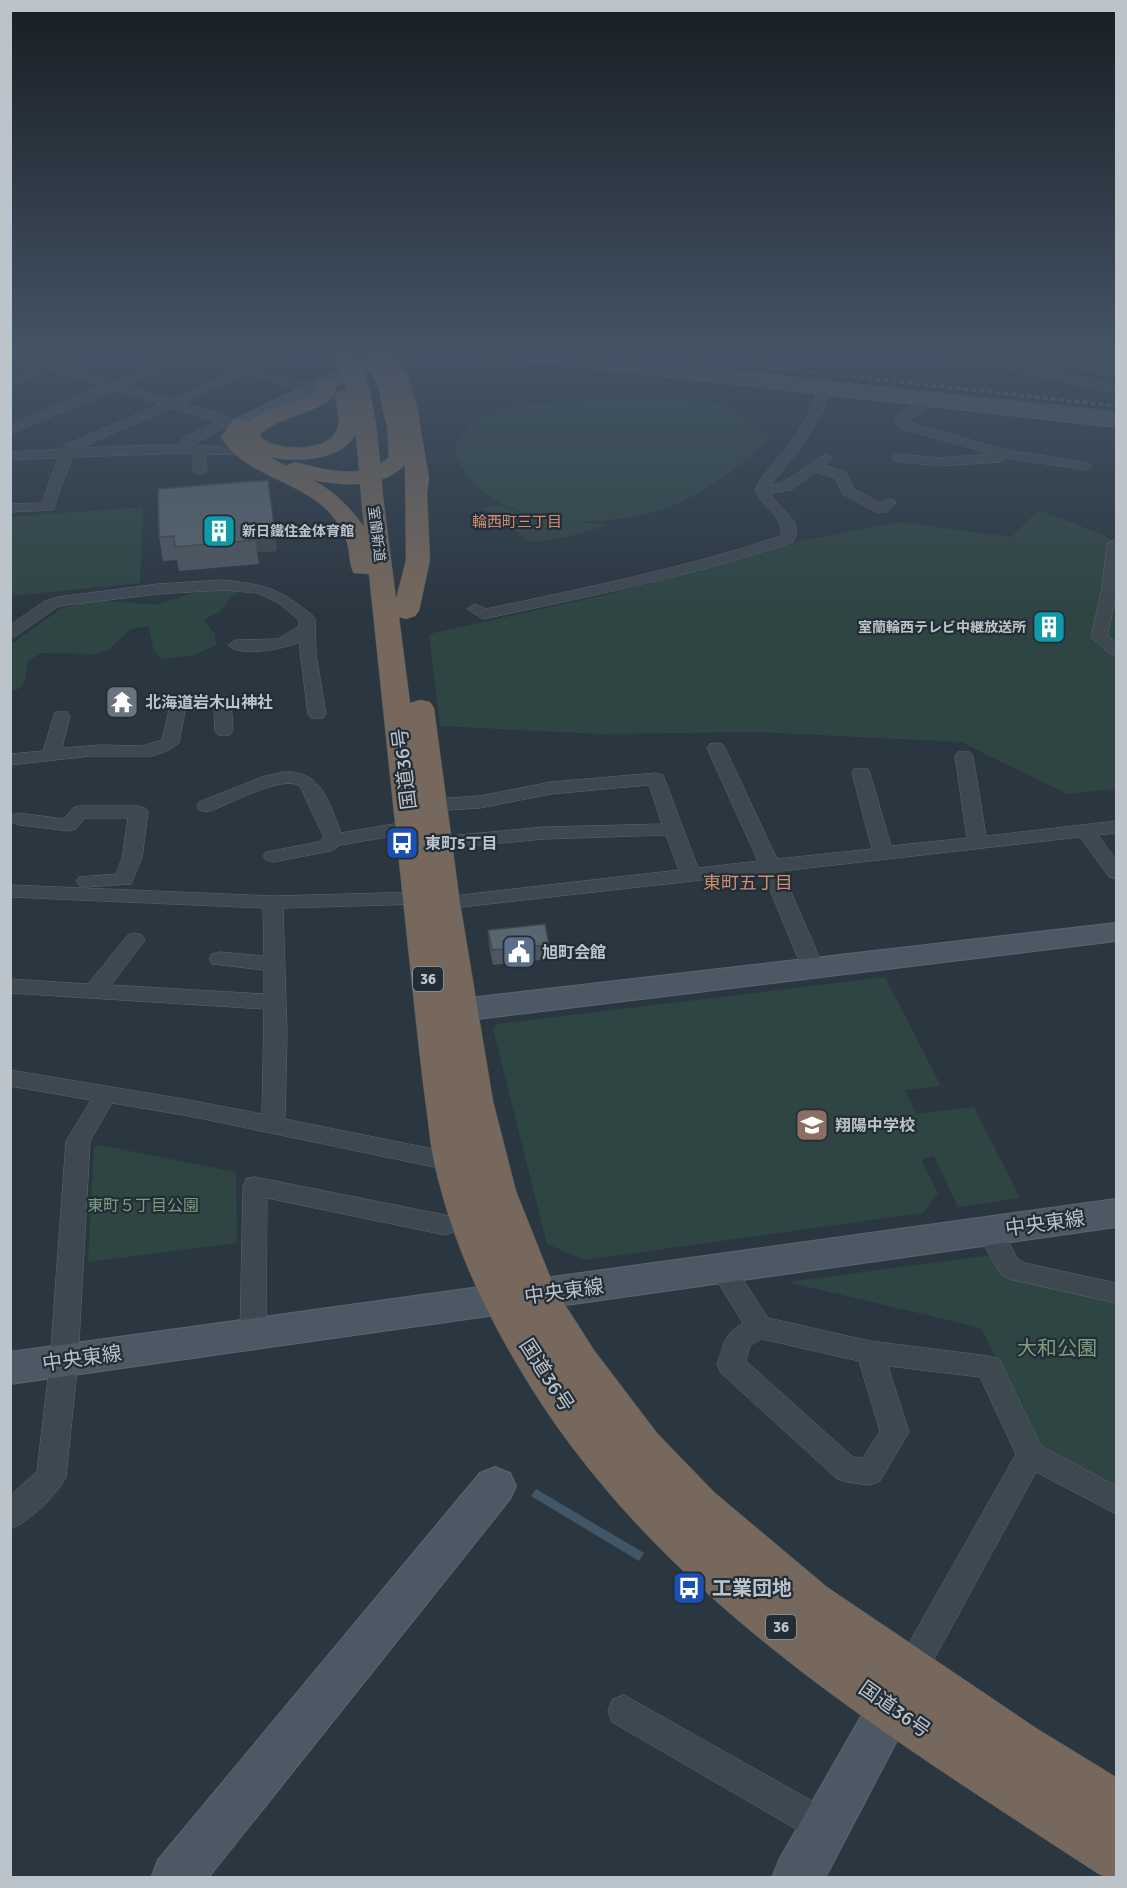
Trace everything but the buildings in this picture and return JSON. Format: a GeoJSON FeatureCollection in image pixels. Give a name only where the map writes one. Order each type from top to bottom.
{"type":"FeatureCollection","features":[{"type":"Feature","properties":{"kind":"highway"},"geometry":{"type":"LineString","coordinates":[[232,439],[241,452],[319,492],[350,520],[363,553],[366,607],[379,634],[391,649]]}},
{"type":"Feature","properties":{"kind":"highway"},"geometry":{"type":"LineString","coordinates":[[251,439],[252,443],[264,450],[300,453],[329,447],[340,439]]}},
{"type":"Feature","properties":{"kind":"highway","name":"室蘭新道"},"geometry":{"type":"LineString","coordinates":[[369,439],[406,611]]}},
{"type":"Feature","properties":{"kind":"highway","name":"室蘭新道"},"geometry":{"type":"LineString","coordinates":[[379,439],[391,649]]}},
{"type":"Feature","properties":{"kind":"highway"},"geometry":{"type":"LineString","coordinates":[[262,462],[330,477],[359,477],[378,474],[390,470],[400,458],[401,439]]}},
{"type":"Feature","properties":{"kind":"highway"},"geometry":{"type":"LineString","coordinates":[[406,611],[418,560],[416,494],[418,478],[408,439]]}},
{"type":"Feature","properties":{"kind":"highway","name":"国道36号"},"geometry":{"type":"LineString","coordinates":[[406,611],[427,825],[440,1077],[453,1162],[484,1261],[579,1363],[641,1446],[698,1507],[810,1603],[900,1690],[1116,1854]]}},
{"type":"Feature","properties":{"kind":"highway","name":"国道36号"},"geometry":{"type":"LineString","coordinates":[[391,649],[427,825]]}},
{"type":"Feature","properties":{"kind":"highway","name":"国道36号"},"geometry":{"type":"LineString","coordinates":[[432,900],[461,1010],[475,1101],[497,1191],[519,1298]]}},
{"type":"Feature","properties":{"kind":"highway","name":"国道36号"},"geometry":{"type":"LineString","coordinates":[[900,1690],[1018,1746],[1116,1807]]}},
{"type":"Feature","properties":{"kind":"street"},"geometry":{"type":"LineString","coordinates":[[14,439],[66,454]]}},
{"type":"Feature","properties":{"kind":"street"},"geometry":{"type":"LineString","coordinates":[[10,508],[48,507],[66,454],[70,448],[91,439]]}},
{"type":"Feature","properties":{"kind":"street"},"geometry":{"type":"LineString","coordinates":[[184,448],[202,439]]}},
{"type":"Feature","properties":{"kind":"street"},"geometry":{"type":"LineString","coordinates":[[474,609],[483,614],[628,583],[788,539],[791,533],[790,526],[764,496],[762,490],[764,483],[798,439]]}},
{"type":"Feature","properties":{"kind":"street"},"geometry":{"type":"LineString","coordinates":[[957,439],[1017,456],[1085,466]]}},
{"type":"Feature","properties":{"kind":"street"},"geometry":{"type":"LineString","coordinates":[[10,456],[184,448],[241,452]]}},
{"type":"Feature","properties":{"kind":"street"},"geometry":{"type":"LineString","coordinates":[[198,450],[200,471]]}},
{"type":"Feature","properties":{"kind":"street"},"geometry":{"type":"LineString","coordinates":[[899,458],[938,462],[1017,456]]}},
{"type":"Feature","properties":{"kind":"street"},"geometry":{"type":"LineString","coordinates":[[762,490],[786,487],[819,462],[841,475],[848,490],[881,509],[889,503]]}},
{"type":"Feature","properties":{"kind":"street"},"geometry":{"type":"LineString","coordinates":[[1114,544],[1110,589],[1099,637],[1116,650]]}},
{"type":"Feature","properties":{"kind":"street"},"geometry":{"type":"LineString","coordinates":[[10,633],[51,604],[64,600],[158,589],[224,585],[260,589],[284,599],[307,619],[308,654],[317,714]]}},
{"type":"Feature","properties":{"kind":"street"},"geometry":{"type":"LineString","coordinates":[[236,645],[266,646],[296,640],[307,628]]}},
{"type":"Feature","properties":{"kind":"street"},"geometry":{"type":"LineString","coordinates":[[10,760],[93,751],[142,752],[161,749],[170,744],[177,706],[222,702],[224,731]]}},
{"type":"Feature","properties":{"kind":"street"},"geometry":{"type":"LineString","coordinates":[[51,756],[61,716]]}},
{"type":"Feature","properties":{"kind":"street"},"geometry":{"type":"LineString","coordinates":[[717,748],[813,968]]}},
{"type":"Feature","properties":{"kind":"street"},"geometry":{"type":"LineString","coordinates":[[964,756],[977,842]]}},
{"type":"Feature","properties":{"kind":"street"},"geometry":{"type":"LineString","coordinates":[[861,773],[883,853]]}},
{"type":"Feature","properties":{"kind":"street"},"geometry":{"type":"LineString","coordinates":[[206,806],[269,781],[280,778],[300,778],[310,785],[334,840]]}},
{"type":"Feature","properties":{"kind":"street"},"geometry":{"type":"LineString","coordinates":[[427,825],[480,802],[551,788],[656,779],[690,874]]}},
{"type":"Feature","properties":{"kind":"street"},"geometry":{"type":"LineString","coordinates":[[19,819],[69,825],[80,812],[138,812],[132,858],[124,880],[45,882],[33,891]]}},
{"type":"Feature","properties":{"kind":"street"},"geometry":{"type":"LineString","coordinates":[[273,856],[324,847],[334,840],[427,825],[544,833],[674,829]]}},
{"type":"Feature","properties":{"kind":"street"},"geometry":{"type":"LineString","coordinates":[[10,891],[273,902],[432,900],[770,866],[1116,827]]}},
{"type":"Feature","properties":{"kind":"street"},"geometry":{"type":"LineString","coordinates":[[1085,830],[1116,873]]}},
{"type":"Feature","properties":{"kind":"street"},"geometry":{"type":"LineString","coordinates":[[273,902],[275,1002],[273,1124]]}},
{"type":"Feature","properties":{"kind":"street"},"geometry":{"type":"LineString","coordinates":[[461,1010],[1116,932]]}},
{"type":"Feature","properties":{"kind":"street"},"geometry":{"type":"LineString","coordinates":[[95,990],[135,940]]}},
{"type":"Feature","properties":{"kind":"street"},"geometry":{"type":"LineString","coordinates":[[220,959],[273,964]]}},
{"type":"Feature","properties":{"kind":"street"},"geometry":{"type":"LineString","coordinates":[[10,986],[275,1002]]}},
{"type":"Feature","properties":{"kind":"street"},"geometry":{"type":"LineString","coordinates":[[10,1078],[273,1124],[453,1162]]}},
{"type":"Feature","properties":{"kind":"street"},"geometry":{"type":"LineString","coordinates":[[10,1516],[51,1477],[64,1360],[78,1141],[106,1094]]}},
{"type":"Feature","properties":{"kind":"street"},"geometry":{"type":"LineString","coordinates":[[253,1334],[255,1186],[445,1225]]}},
{"type":"Feature","properties":{"kind":"street","name":"中央東線"},"geometry":{"type":"LineString","coordinates":[[10,1368],[1116,1213]]}},
{"type":"Feature","properties":{"kind":"street"},"geometry":{"type":"LineString","coordinates":[[989,1231],[1009,1266],[1018,1272],[1116,1293]]}},
{"type":"Feature","properties":{"kind":"street"},"geometry":{"type":"LineString","coordinates":[[722,1268],[759,1327]]}},
{"type":"Feature","properties":{"kind":"street"},"geometry":{"type":"LineString","coordinates":[[870,1352],[895,1432],[870,1472],[846,1469],[731,1365],[739,1339],[759,1327],[870,1352],[989,1367],[1031,1455],[1116,1501]]}},
{"type":"Feature","properties":{"kind":"street"},"geometry":{"type":"LineString","coordinates":[[797,1878],[1031,1455]]}},
{"type":"Feature","properties":{"kind":"street"},"geometry":{"type":"LineString","coordinates":[[176,1878],[495,1486]]}},
{"type":"Feature","properties":{"kind":"street"},"geometry":{"type":"LineString","coordinates":[[624,1711],[825,1827]]}},
{"type":"Feature","properties":{"kind":"green space"},"geometry":{"type":"Polygon","coordinates":[[[460,439],[767,439],[726,476],[678,503],[650,513],[619,519],[586,521],[553,519],[521,511],[493,498],[470,478],[454,452],[460,439]]]}},
{"type":"Feature","properties":{"kind":"green space"},"geometry":{"type":"Polygon","coordinates":[[[498,505],[539,517],[609,525],[567,537],[528,541],[506,522],[482,508],[498,505]]]}},
{"type":"Feature","properties":{"kind":"green space"},"geometry":{"type":"Polygon","coordinates":[[[143,507],[140,583],[11,596],[11,517],[143,507]]]}},
{"type":"Feature","properties":{"kind":"green space"},"geometry":{"type":"Polygon","coordinates":[[[1039,510],[1104,535],[1116,543],[1116,789],[1067,794],[961,742],[758,732],[601,734],[440,726],[429,634],[614,593],[801,541],[898,522],[1011,537],[1039,510]]]}},
{"type":"Feature","properties":{"kind":"green space"},"geometry":{"type":"Polygon","coordinates":[[[235,588],[238,590],[236,595],[231,597],[220,611],[204,620],[215,634],[216,645],[195,655],[162,659],[154,651],[148,626],[131,629],[108,650],[95,654],[41,653],[27,662],[23,684],[11,691],[10,645],[62,608],[93,600],[156,605],[200,591],[235,588]]]}},
{"type":"Feature","properties":{"kind":"green space","name":"翔陽中学校"},"geometry":{"type":"Polygon","coordinates":[[[885,977],[941,1086],[905,1090],[916,1114],[974,1107],[1020,1198],[958,1207],[934,1156],[922,1162],[938,1193],[923,1213],[584,1260],[547,1244],[493,1029],[498,1024],[885,977]]]}},
{"type":"Feature","properties":{"kind":"green space","name":"東町５丁目公園"},"geometry":{"type":"Polygon","coordinates":[[[99,1145],[236,1172],[237,1243],[88,1262],[94,1148],[99,1145]]]}},
{"type":"Feature","properties":{"kind":"green space","name":"大和公園"},"geometry":{"type":"Polygon","coordinates":[[[992,1255],[1012,1278],[1116,1300],[1116,1487],[1039,1445],[981,1328],[788,1282],[992,1255]]]}},
{"type":"Feature","properties":{"kind":"water"},"geometry":{"type":"Polygon","coordinates":[[[536,1489],[644,1553],[639,1561],[531,1496],[536,1489]]]}},
{"type":"Feature","properties":{"kind":"place","name":"新日鐵住金体育館"},"geometry":{"type":"Point","coordinates":[219,531]}},
{"type":"Feature","properties":{"kind":"place","name":"室蘭輪西テレビ中継放送所"},"geometry":{"type":"Point","coordinates":[1049,627]}},
{"type":"Feature","properties":{"kind":"place","name":"北海道岩木山神社"},"geometry":{"type":"Point","coordinates":[122,702]}},
{"type":"Feature","properties":{"kind":"place","name":"東町5丁目"},"geometry":{"type":"Point","coordinates":[402,843]}},
{"type":"Feature","properties":{"kind":"place","name":"旭町会館"},"geometry":{"type":"Point","coordinates":[519,952]}},
{"type":"Feature","properties":{"kind":"place","name":"翔陽中学校"},"geometry":{"type":"Point","coordinates":[812,1125]}},
{"type":"Feature","properties":{"kind":"place","name":"工業団地"},"geometry":{"type":"Point","coordinates":[689,1588]}},
{"type":"Feature","properties":{"kind":"district","name":"輪西町三丁目"},"geometry":{"type":"Point","coordinates":[517,522]}},
{"type":"Feature","properties":{"kind":"district","name":"東町五丁目"},"geometry":{"type":"Point","coordinates":[748,883]}}]}
